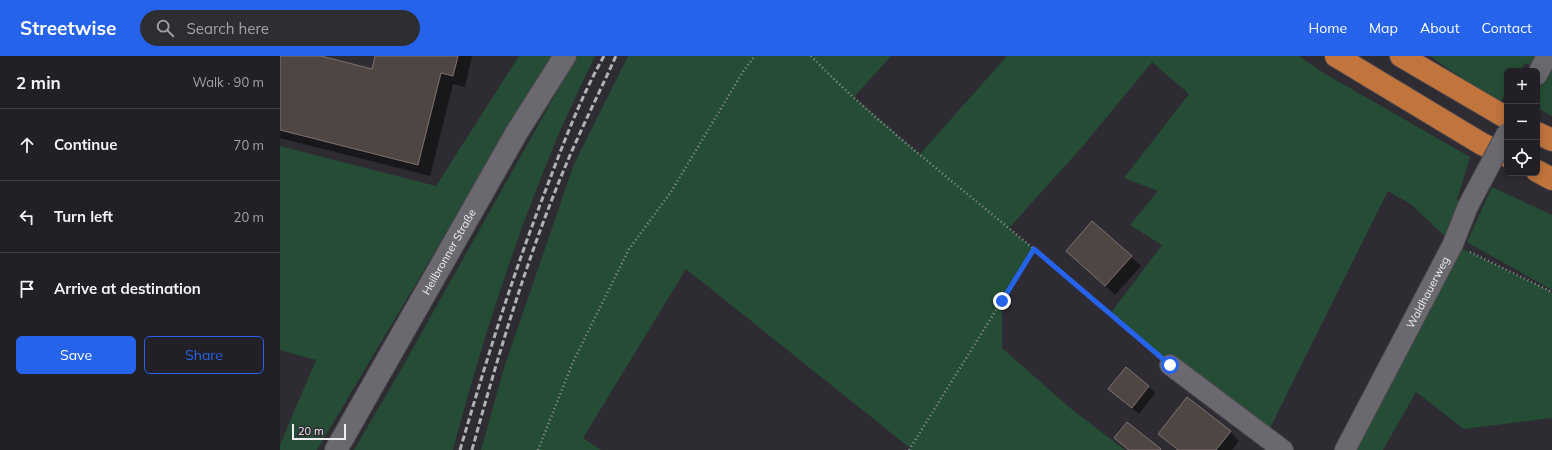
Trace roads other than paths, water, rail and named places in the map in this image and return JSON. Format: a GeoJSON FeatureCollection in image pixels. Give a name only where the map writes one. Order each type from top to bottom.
{"type":"FeatureCollection","features":[{"type":"Feature","properties":{"kind":"highway"},"geometry":{"type":"LineString","coordinates":[[1336,56],[1476,140],[1504,154]]}},
{"type":"Feature","properties":{"kind":"highway"},"geometry":{"type":"LineString","coordinates":[[1401,56],[1504,116]]}},
{"type":"Feature","properties":{"kind":"highway"},"geometry":{"type":"LineString","coordinates":[[1540,134],[1552,140]]}},
{"type":"Feature","properties":{"kind":"highway"},"geometry":{"type":"LineString","coordinates":[[1540,173],[1552,179]]}},
{"type":"Feature","properties":{"kind":"street","name":"Heilbronner Straße"},"geometry":{"type":"LineString","coordinates":[[336,450],[517,132],[565,56]]}},
{"type":"Feature","properties":{"kind":"street","name":"Waldhauerweg"},"geometry":{"type":"LineString","coordinates":[[1345,450],[1453,244],[1468,206],[1504,139]]}},
{"type":"Feature","properties":{"kind":"street"},"geometry":{"type":"LineString","coordinates":[[1170,365],[1283,450]]}},
{"type":"Feature","properties":{"kind":"railway"},"geometry":{"type":"LineString","coordinates":[[460,450],[499,323],[531,228],[571,125],[586,90],[604,56]]}},
{"type":"Feature","properties":{"kind":"railway"},"geometry":{"type":"LineString","coordinates":[[472,450],[515,304],[553,195],[616,56]]}}]}
